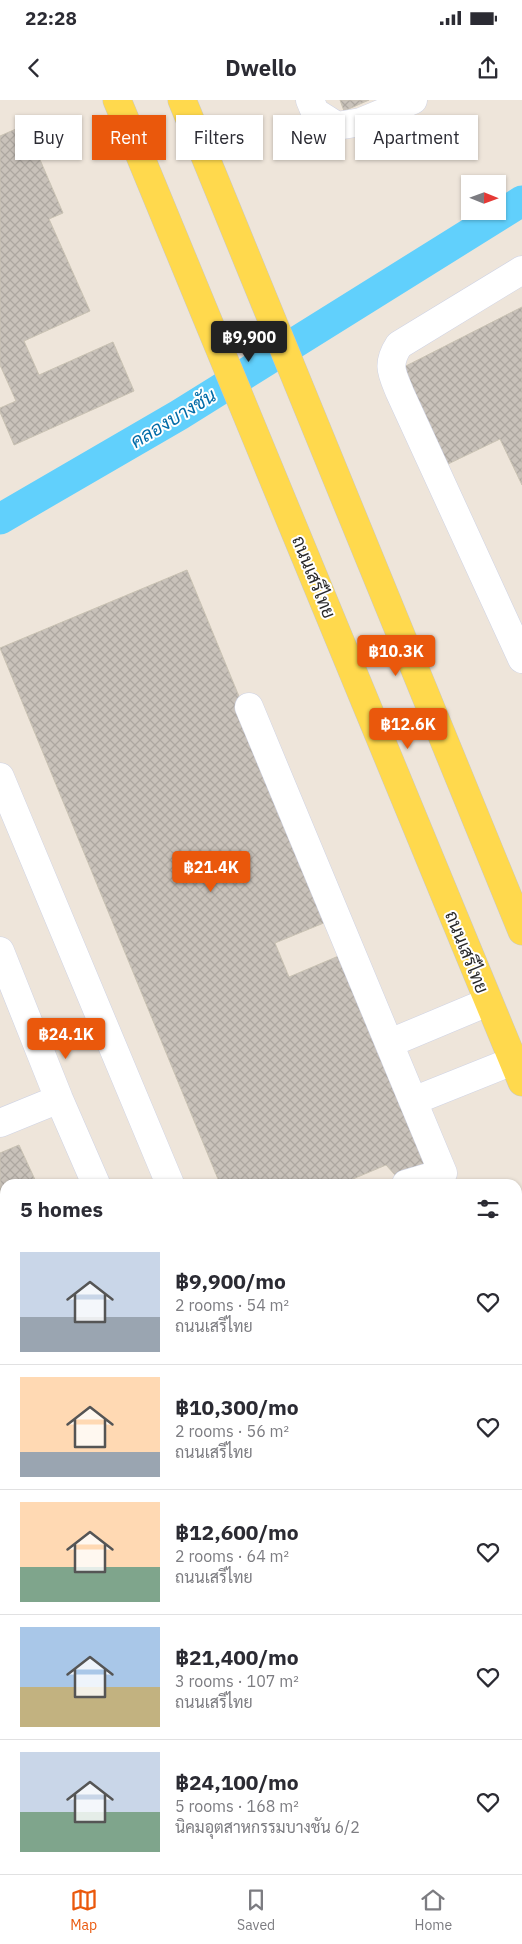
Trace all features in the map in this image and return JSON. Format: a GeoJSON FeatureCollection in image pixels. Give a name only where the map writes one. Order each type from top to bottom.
{"type":"FeatureCollection","features":[{"type":"Feature","properties":{"kind":"main road","name":"ถนนเสรีไทย"},"geometry":{"type":"LineString","coordinates":[[117,100],[518,1072]]}},
{"type":"Feature","properties":{"kind":"main road"},"geometry":{"type":"LineString","coordinates":[[182,100],[522,931]]}},
{"type":"Feature","properties":{"kind":"street"},"geometry":{"type":"LineString","coordinates":[[310,100],[315,112],[337,126],[361,122],[413,100]]}},
{"type":"Feature","properties":{"kind":"street"},"geometry":{"type":"LineString","coordinates":[[522,270],[399,345],[392,356],[390,366],[400,393],[522,659]]}},
{"type":"Feature","properties":{"kind":"street"},"geometry":{"type":"LineString","coordinates":[[249,707],[443,1173],[423,1179]]}},
{"type":"Feature","properties":{"kind":"street"},"geometry":{"type":"LineString","coordinates":[[0,777],[168,1179]]}},
{"type":"Feature","properties":{"kind":"street"},"geometry":{"type":"LineString","coordinates":[[0,951],[59,1099],[94,1179]]}},
{"type":"Feature","properties":{"kind":"street"},"geometry":{"type":"LineString","coordinates":[[390,1043],[488,1002]]}},
{"type":"Feature","properties":{"kind":"street"},"geometry":{"type":"LineString","coordinates":[[413,1101],[518,1072]]}},
{"type":"Feature","properties":{"kind":"street"},"geometry":{"type":"LineString","coordinates":[[0,1123],[59,1099]]}},
{"type":"Feature","properties":{"kind":"building"},"geometry":{"type":"Polygon","coordinates":[[[340,100],[369,100],[344,111],[340,100]]]}},
{"type":"Feature","properties":{"kind":"building"},"geometry":{"type":"Polygon","coordinates":[[[15,129],[15,160],[40,160],[63,213],[49,219],[90,311],[24,341],[39,375],[113,342],[134,391],[14,445],[0,412],[0,408],[16,401],[0,365],[0,136],[15,129]]]}},
{"type":"Feature","properties":{"kind":"building"},"geometry":{"type":"Polygon","coordinates":[[[522,307],[522,485],[500,439],[446,465],[400,369],[522,307]]]}},
{"type":"Feature","properties":{"kind":"building"},"geometry":{"type":"Polygon","coordinates":[[[187,570],[331,920],[275,943],[289,977],[341,955],[438,1162],[396,1176],[386,1165],[353,1179],[218,1179],[0,648],[187,570]]]}},
{"type":"Feature","properties":{"kind":"building"},"geometry":{"type":"Polygon","coordinates":[[[19,1145],[35,1179],[0,1179],[0,1153],[19,1145]]]}},
{"type":"Feature","properties":{"kind":"waterway","name":"คลองบางชัน"},"geometry":{"type":"LineString","coordinates":[[0,519],[179,415],[522,201]]}}]}
